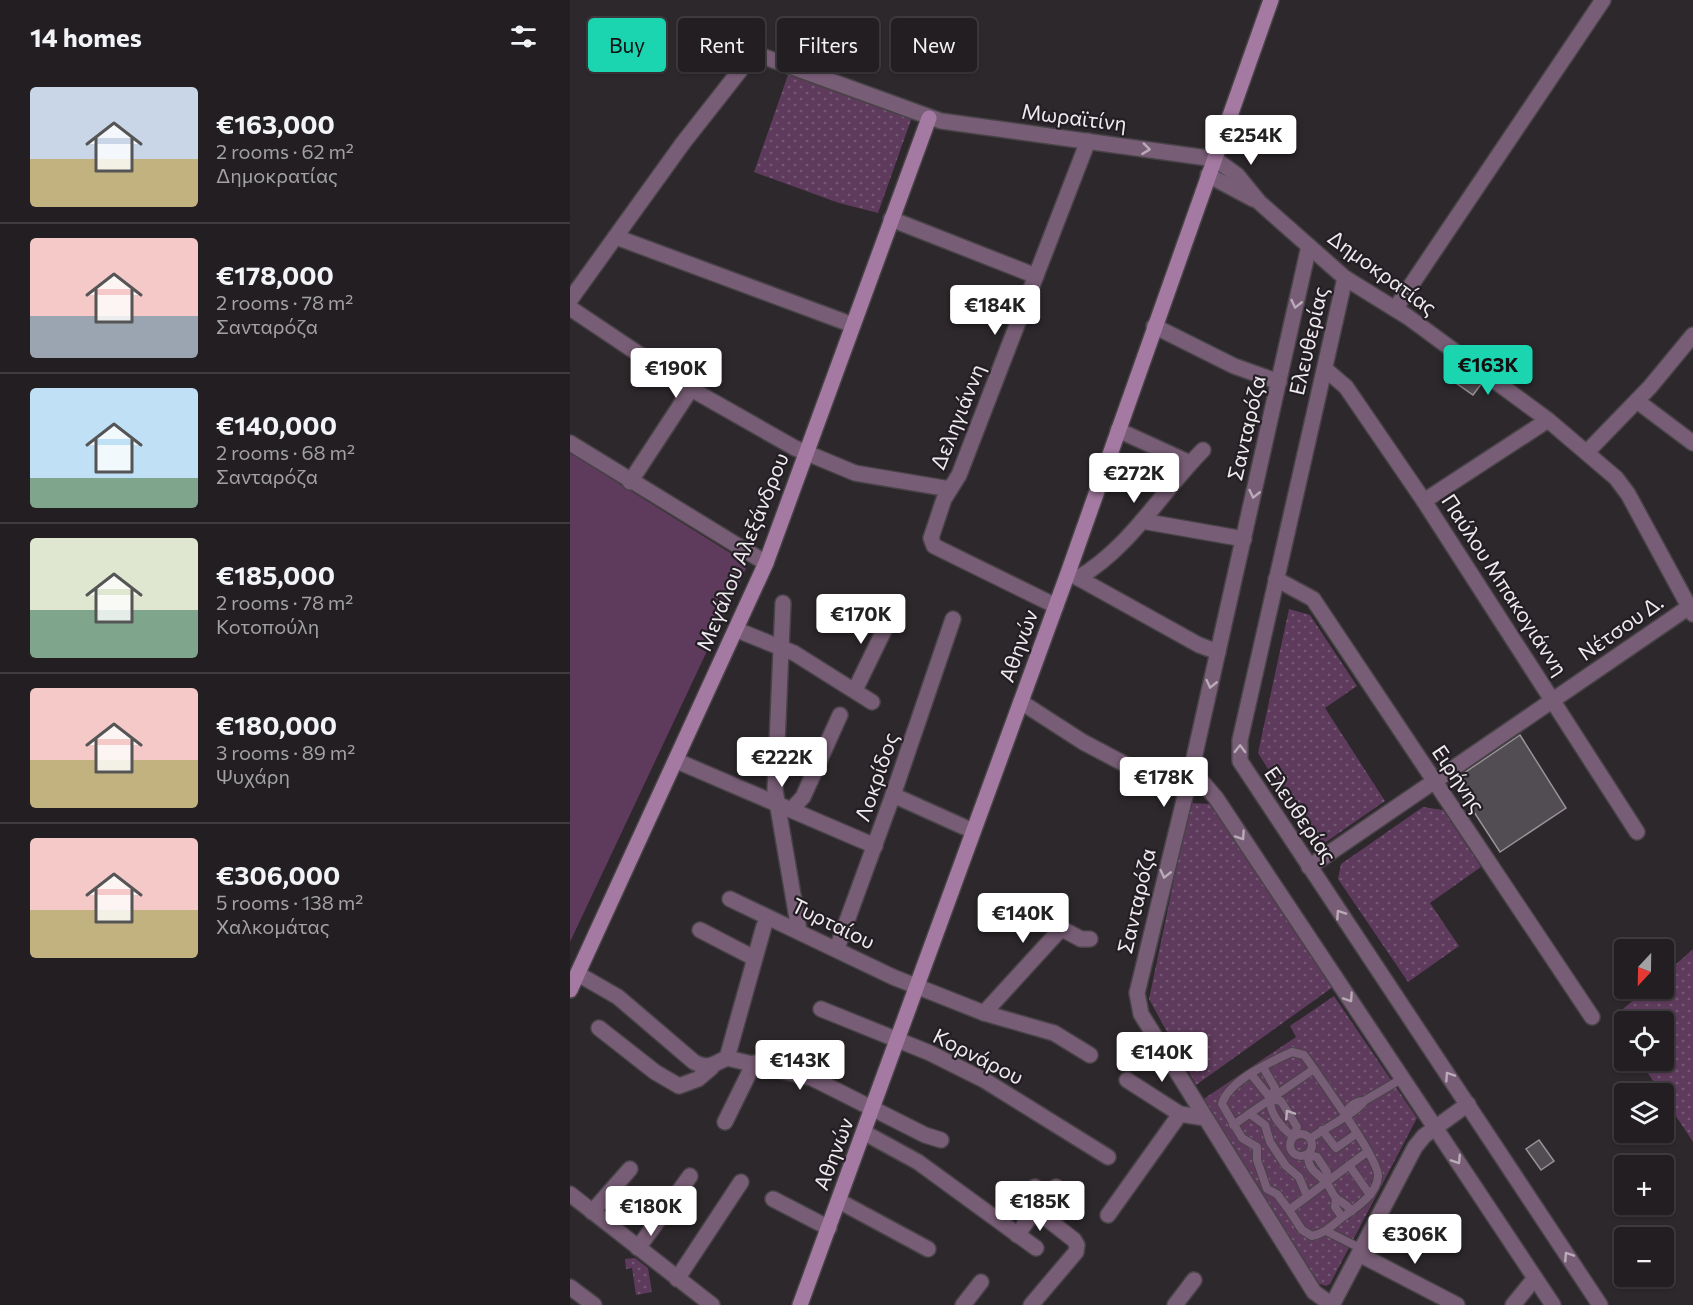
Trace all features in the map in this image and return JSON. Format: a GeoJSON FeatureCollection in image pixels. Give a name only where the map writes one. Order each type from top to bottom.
{"type":"FeatureCollection","features":[{"type":"Feature","properties":{"kind":"main road","name":"Αθηνών"},"geometry":{"type":"LineString","coordinates":[[800,1305],[865,1133],[1056,606],[1073,575],[1118,430],[1271,0]]}},
{"type":"Feature","properties":{"kind":"main road","name":"Μεγάλου Αλεξάνδρου"},"geometry":{"type":"LineString","coordinates":[[570,990],[738,630],[766,563],[929,118]]}},
{"type":"Feature","properties":{"kind":"street"},"geometry":{"type":"LineString","coordinates":[[1395,309],[1603,0]]}},
{"type":"Feature","properties":{"kind":"street","name":"Μωραϊτίνη"},"geometry":{"type":"LineString","coordinates":[[616,237],[683,143],[754,56],[759,55],[929,118],[951,123],[1215,159]]}},
{"type":"Feature","properties":{"kind":"street","name":"Δεληγιάννη"},"geometry":{"type":"LineString","coordinates":[[1056,606],[934,546],[931,538],[942,504],[959,475],[1088,141]]}},
{"type":"Feature","properties":{"kind":"street","name":"Δημοκρατίας"},"geometry":{"type":"LineString","coordinates":[[1215,159],[1237,175],[1259,202],[1345,278],[1395,309],[1548,420],[1623,486],[1691,610]]}},
{"type":"Feature","properties":{"kind":"street","name":"Δημοκρατίας"},"geometry":{"type":"LineString","coordinates":[[1208,175],[1259,202]]}},
{"type":"Feature","properties":{"kind":"street"},"geometry":{"type":"LineString","coordinates":[[891,219],[1036,276]]}},
{"type":"Feature","properties":{"kind":"street"},"geometry":{"type":"LineString","coordinates":[[570,300],[616,237],[853,325]]}},
{"type":"Feature","properties":{"kind":"street","name":"Σανταρόζα"},"geometry":{"type":"LineString","coordinates":[[1309,246],[1190,776],[1140,981],[1137,1003],[1141,1014],[1314,1292],[1332,1305]]}},
{"type":"Feature","properties":{"kind":"street","name":"Ελευθερίας"},"geometry":{"type":"LineString","coordinates":[[1345,278],[1238,754],[1244,769],[1600,1305]]}},
{"type":"Feature","properties":{"kind":"street"},"geometry":{"type":"LineString","coordinates":[[570,308],[691,389],[806,453],[855,473],[950,489]]}},
{"type":"Feature","properties":{"kind":"street"},"geometry":{"type":"LineString","coordinates":[[1154,326],[1234,366],[1279,381]]}},
{"type":"Feature","properties":{"kind":"street"},"geometry":{"type":"LineString","coordinates":[[1587,452],[1637,401],[1693,335]]}},
{"type":"Feature","properties":{"kind":"street","name":"Παύλου Μπακογιάννη"},"geometry":{"type":"LineString","coordinates":[[1325,369],[1346,387],[1424,501],[1637,832]]}},
{"type":"Feature","properties":{"kind":"street"},"geometry":{"type":"LineString","coordinates":[[630,482],[691,389]]}},
{"type":"Feature","properties":{"kind":"street"},"geometry":{"type":"LineString","coordinates":[[1637,401],[1693,443]]}},
{"type":"Feature","properties":{"kind":"street"},"geometry":{"type":"LineString","coordinates":[[1424,501],[1548,420]]}},
{"type":"Feature","properties":{"kind":"street"},"geometry":{"type":"LineString","coordinates":[[1118,430],[1190,463]]}},
{"type":"Feature","properties":{"kind":"street"},"geometry":{"type":"LineString","coordinates":[[570,443],[630,482],[766,563]]}},
{"type":"Feature","properties":{"kind":"street"},"geometry":{"type":"LineString","coordinates":[[1073,575],[1097,566],[1142,521],[1203,450]]}},
{"type":"Feature","properties":{"kind":"street"},"geometry":{"type":"LineString","coordinates":[[1142,521],[1244,539]]}},
{"type":"Feature","properties":{"kind":"street"},"geometry":{"type":"LineString","coordinates":[[1073,575],[1198,645],[1218,652]]}},
{"type":"Feature","properties":{"kind":"street","name":"Ειρήνης"},"geometry":{"type":"LineString","coordinates":[[1276,579],[1313,599],[1592,1017]]}},
{"type":"Feature","properties":{"kind":"street"},"geometry":{"type":"LineString","coordinates":[[783,603],[774,769],[777,804],[799,930]]}},
{"type":"Feature","properties":{"kind":"street","name":"Νέτσου Δ."},"geometry":{"type":"LineString","coordinates":[[1309,867],[1554,700],[1691,610]]}},
{"type":"Feature","properties":{"kind":"street"},"geometry":{"type":"LineString","coordinates":[[855,690],[892,614]]}},
{"type":"Feature","properties":{"kind":"street","name":"Λοκρίδος"},"geometry":{"type":"LineString","coordinates":[[834,952],[875,846],[953,619]]}},
{"type":"Feature","properties":{"kind":"street"},"geometry":{"type":"LineString","coordinates":[[738,630],[780,646],[872,702]]}},
{"type":"Feature","properties":{"kind":"street"},"geometry":{"type":"LineString","coordinates":[[1021,702],[1083,742],[1153,779]]}},
{"type":"Feature","properties":{"kind":"street"},"geometry":{"type":"LineString","coordinates":[[791,810],[803,797],[840,716]]}},
{"type":"Feature","properties":{"kind":"street"},"geometry":{"type":"LineString","coordinates":[[676,761],[875,846]]}},
{"type":"Feature","properties":{"kind":"street"},"geometry":{"type":"LineString","coordinates":[[1190,776],[1204,784],[1216,798],[1553,1305]]}},
{"type":"Feature","properties":{"kind":"street"},"geometry":{"type":"LineString","coordinates":[[893,795],[973,831]]}},
{"type":"Feature","properties":{"kind":"street","name":"Τυρταίου"},"geometry":{"type":"LineString","coordinates":[[730,899],[799,930],[834,952],[984,1013],[1045,1029],[1090,1055]]}},
{"type":"Feature","properties":{"kind":"street"},"geometry":{"type":"LineString","coordinates":[[783,923],[797,936],[834,952]]}},
{"type":"Feature","properties":{"kind":"street"},"geometry":{"type":"LineString","coordinates":[[728,1058],[764,926]]}},
{"type":"Feature","properties":{"kind":"street"},"geometry":{"type":"LineString","coordinates":[[700,930],[754,958]]}},
{"type":"Feature","properties":{"kind":"street"},"geometry":{"type":"LineString","coordinates":[[984,1013],[1059,931],[1064,930],[1081,939],[1090,939]]}},
{"type":"Feature","properties":{"kind":"street"},"geometry":{"type":"LineString","coordinates":[[578,974],[618,997],[694,1062],[704,1067],[712,1067]]}},
{"type":"Feature","properties":{"kind":"street","name":"Κορνάρου"},"geometry":{"type":"LineString","coordinates":[[820,1009],[984,1080],[1108,1157]]}},
{"type":"Feature","properties":{"kind":"street"},"geometry":{"type":"LineString","coordinates":[[599,1028],[655,1072],[679,1086],[698,1079],[712,1067],[728,1058],[754,1063],[812,1078],[873,1110],[940,1140]]}},
{"type":"Feature","properties":{"kind":"street"},"geometry":{"type":"LineString","coordinates":[[725,1122],[754,1063]]}},
{"type":"Feature","properties":{"kind":"street"},"geometry":{"type":"LineString","coordinates":[[1127,1080],[1180,1114],[1205,1118]]}},
{"type":"Feature","properties":{"kind":"street"},"geometry":{"type":"LineString","coordinates":[[1332,1305],[1415,1147],[1436,1127],[1468,1104]]}},
{"type":"Feature","properties":{"kind":"street"},"geometry":{"type":"LineString","coordinates":[[1108,1215],[1180,1114]]}},
{"type":"Feature","properties":{"kind":"street"},"geometry":{"type":"LineString","coordinates":[[865,1133],[918,1162],[1036,1248]]}},
{"type":"Feature","properties":{"kind":"street"},"geometry":{"type":"LineString","coordinates":[[592,1212],[630,1169]]}},
{"type":"Feature","properties":{"kind":"street"},"geometry":{"type":"LineString","coordinates":[[638,1248],[690,1176]]}},
{"type":"Feature","properties":{"kind":"street"},"geometry":{"type":"LineString","coordinates":[[677,1279],[741,1182]]}},
{"type":"Feature","properties":{"kind":"street"},"geometry":{"type":"LineString","coordinates":[[1031,1305],[1076,1252],[1077,1245],[1074,1240],[1036,1212],[1028,1199],[1035,1186]]}},
{"type":"Feature","properties":{"kind":"street"},"geometry":{"type":"LineString","coordinates":[[1017,1235],[1056,1187]]}},
{"type":"Feature","properties":{"kind":"street"},"geometry":{"type":"LineString","coordinates":[[570,1194],[712,1305]]}},
{"type":"Feature","properties":{"kind":"street"},"geometry":{"type":"LineString","coordinates":[[773,1199],[829,1228]]}},
{"type":"Feature","properties":{"kind":"street"},"geometry":{"type":"LineString","coordinates":[[839,1201],[928,1249]]}},
{"type":"Feature","properties":{"kind":"street"},"geometry":{"type":"LineString","coordinates":[[1361,1252],[1457,1305]]}},
{"type":"Feature","properties":{"kind":"street"},"geometry":{"type":"LineString","coordinates":[[1513,1305],[1535,1278]]}},
{"type":"Feature","properties":{"kind":"street"},"geometry":{"type":"LineString","coordinates":[[1175,1305],[1194,1280]]}},
{"type":"Feature","properties":{"kind":"street"},"geometry":{"type":"LineString","coordinates":[[963,1305],[981,1282]]}},
{"type":"Feature","properties":{"kind":"street"},"geometry":{"type":"LineString","coordinates":[[570,1287],[594,1305]]}},
{"type":"Feature","properties":{"kind":"lane"},"geometry":{"type":"LineString","coordinates":[[1292,1052],[1304,1055],[1314,1069],[1367,1152],[1377,1169],[1378,1177],[1370,1195],[1326,1231],[1312,1236],[1307,1235],[1277,1194],[1267,1189],[1257,1160],[1257,1147],[1242,1138],[1222,1104],[1228,1091],[1251,1074],[1292,1052]]}},
{"type":"Feature","properties":{"kind":"lane"},"geometry":{"type":"LineString","coordinates":[[1263,1067],[1275,1088],[1270,1107],[1287,1132],[1294,1136],[1304,1134],[1311,1138],[1313,1146],[1308,1155]]}},
{"type":"Feature","properties":{"kind":"lane"},"geometry":{"type":"LineString","coordinates":[[1233,1125],[1314,1069]]}},
{"type":"Feature","properties":{"kind":"lane"},"geometry":{"type":"LineString","coordinates":[[1251,1074],[1271,1099],[1281,1101],[1297,1127],[1290,1143],[1291,1149],[1299,1156],[1317,1157],[1327,1172],[1326,1182],[1336,1198],[1345,1202],[1352,1211]]}},
{"type":"Feature","properties":{"kind":"lane"},"geometry":{"type":"LineString","coordinates":[[1311,1138],[1344,1115],[1359,1101],[1364,1101],[1403,1078]]}},
{"type":"Feature","properties":{"kind":"lane"},"geometry":{"type":"LineString","coordinates":[[1250,1114],[1265,1125],[1270,1142],[1286,1166],[1299,1177],[1307,1196]]}},
{"type":"Feature","properties":{"kind":"lane"},"geometry":{"type":"LineString","coordinates":[[1322,1131],[1336,1148],[1356,1134]]}},
{"type":"Feature","properties":{"kind":"lane"},"geometry":{"type":"LineString","coordinates":[[1281,1156],[1291,1149]]}},
{"type":"Feature","properties":{"kind":"lane"},"geometry":{"type":"LineString","coordinates":[[1289,1210],[1367,1152]]}},
{"type":"Feature","properties":{"kind":"lane"},"geometry":{"type":"LineString","coordinates":[[1349,1165],[1370,1195]]}},
{"type":"Feature","properties":{"kind":"lane"},"geometry":{"type":"LineString","coordinates":[[1336,1198],[1335,1207],[1342,1217]]}},
{"type":"Feature","properties":{"kind":"lane"},"geometry":{"type":"LineString","coordinates":[[1326,1231],[1361,1252]]}},
{"type":"Feature","properties":{"kind":"shaded area"},"geometry":{"type":"Polygon","coordinates":[[[789,72],[912,117],[878,213],[839,203],[754,172],[789,72]]]}},
{"type":"Feature","properties":{"kind":"shaded area"},"geometry":{"type":"Polygon","coordinates":[[[570,453],[748,564],[570,942],[570,453]]]}},
{"type":"Feature","properties":{"kind":"shaded area"},"geometry":{"type":"Polygon","coordinates":[[[1289,609],[1310,615],[1357,686],[1325,708],[1385,801],[1323,844],[1314,843],[1258,753],[1289,609]]]}},
{"type":"Feature","properties":{"kind":"shaded area"},"geometry":{"type":"Polygon","coordinates":[[[1190,803],[1211,804],[1333,987],[1196,1085],[1149,999],[1190,803]]]}},
{"type":"Feature","properties":{"kind":"shaded area"},"geometry":{"type":"Polygon","coordinates":[[[1423,807],[1443,810],[1481,867],[1430,903],[1459,946],[1408,982],[1338,879],[1341,864],[1423,807]]]}},
{"type":"Feature","properties":{"kind":"shaded area"},"geometry":{"type":"Polygon","coordinates":[[[1693,949],[1693,1142],[1674,1113],[1674,1083],[1654,1083],[1647,1071],[1674,1071],[1674,1011],[1620,1011],[1635,999],[1674,999],[1674,966],[1693,949]]]}},
{"type":"Feature","properties":{"kind":"shaded area"},"geometry":{"type":"Polygon","coordinates":[[[1334,996],[1417,1118],[1330,1284],[1326,1286],[1317,1283],[1202,1100],[1296,1037],[1290,1026],[1334,996]]]}},
{"type":"Feature","properties":{"kind":"shaded area"},"geometry":{"type":"Polygon","coordinates":[[[635,1258],[648,1268],[652,1292],[636,1295],[632,1268],[626,1269],[625,1259],[635,1258]]]}},
{"type":"Feature","properties":{"kind":"building"},"geometry":{"type":"Polygon","coordinates":[[[1465,371],[1482,383],[1473,395],[1456,383],[1465,371]]]}},
{"type":"Feature","properties":{"kind":"building"},"geometry":{"type":"Polygon","coordinates":[[[1520,735],[1566,808],[1500,852],[1461,792],[1464,773],[1520,735]]]}},
{"type":"Feature","properties":{"kind":"building"},"geometry":{"type":"Polygon","coordinates":[[[1539,1140],[1554,1161],[1541,1170],[1526,1149],[1539,1140]]]}}]}
